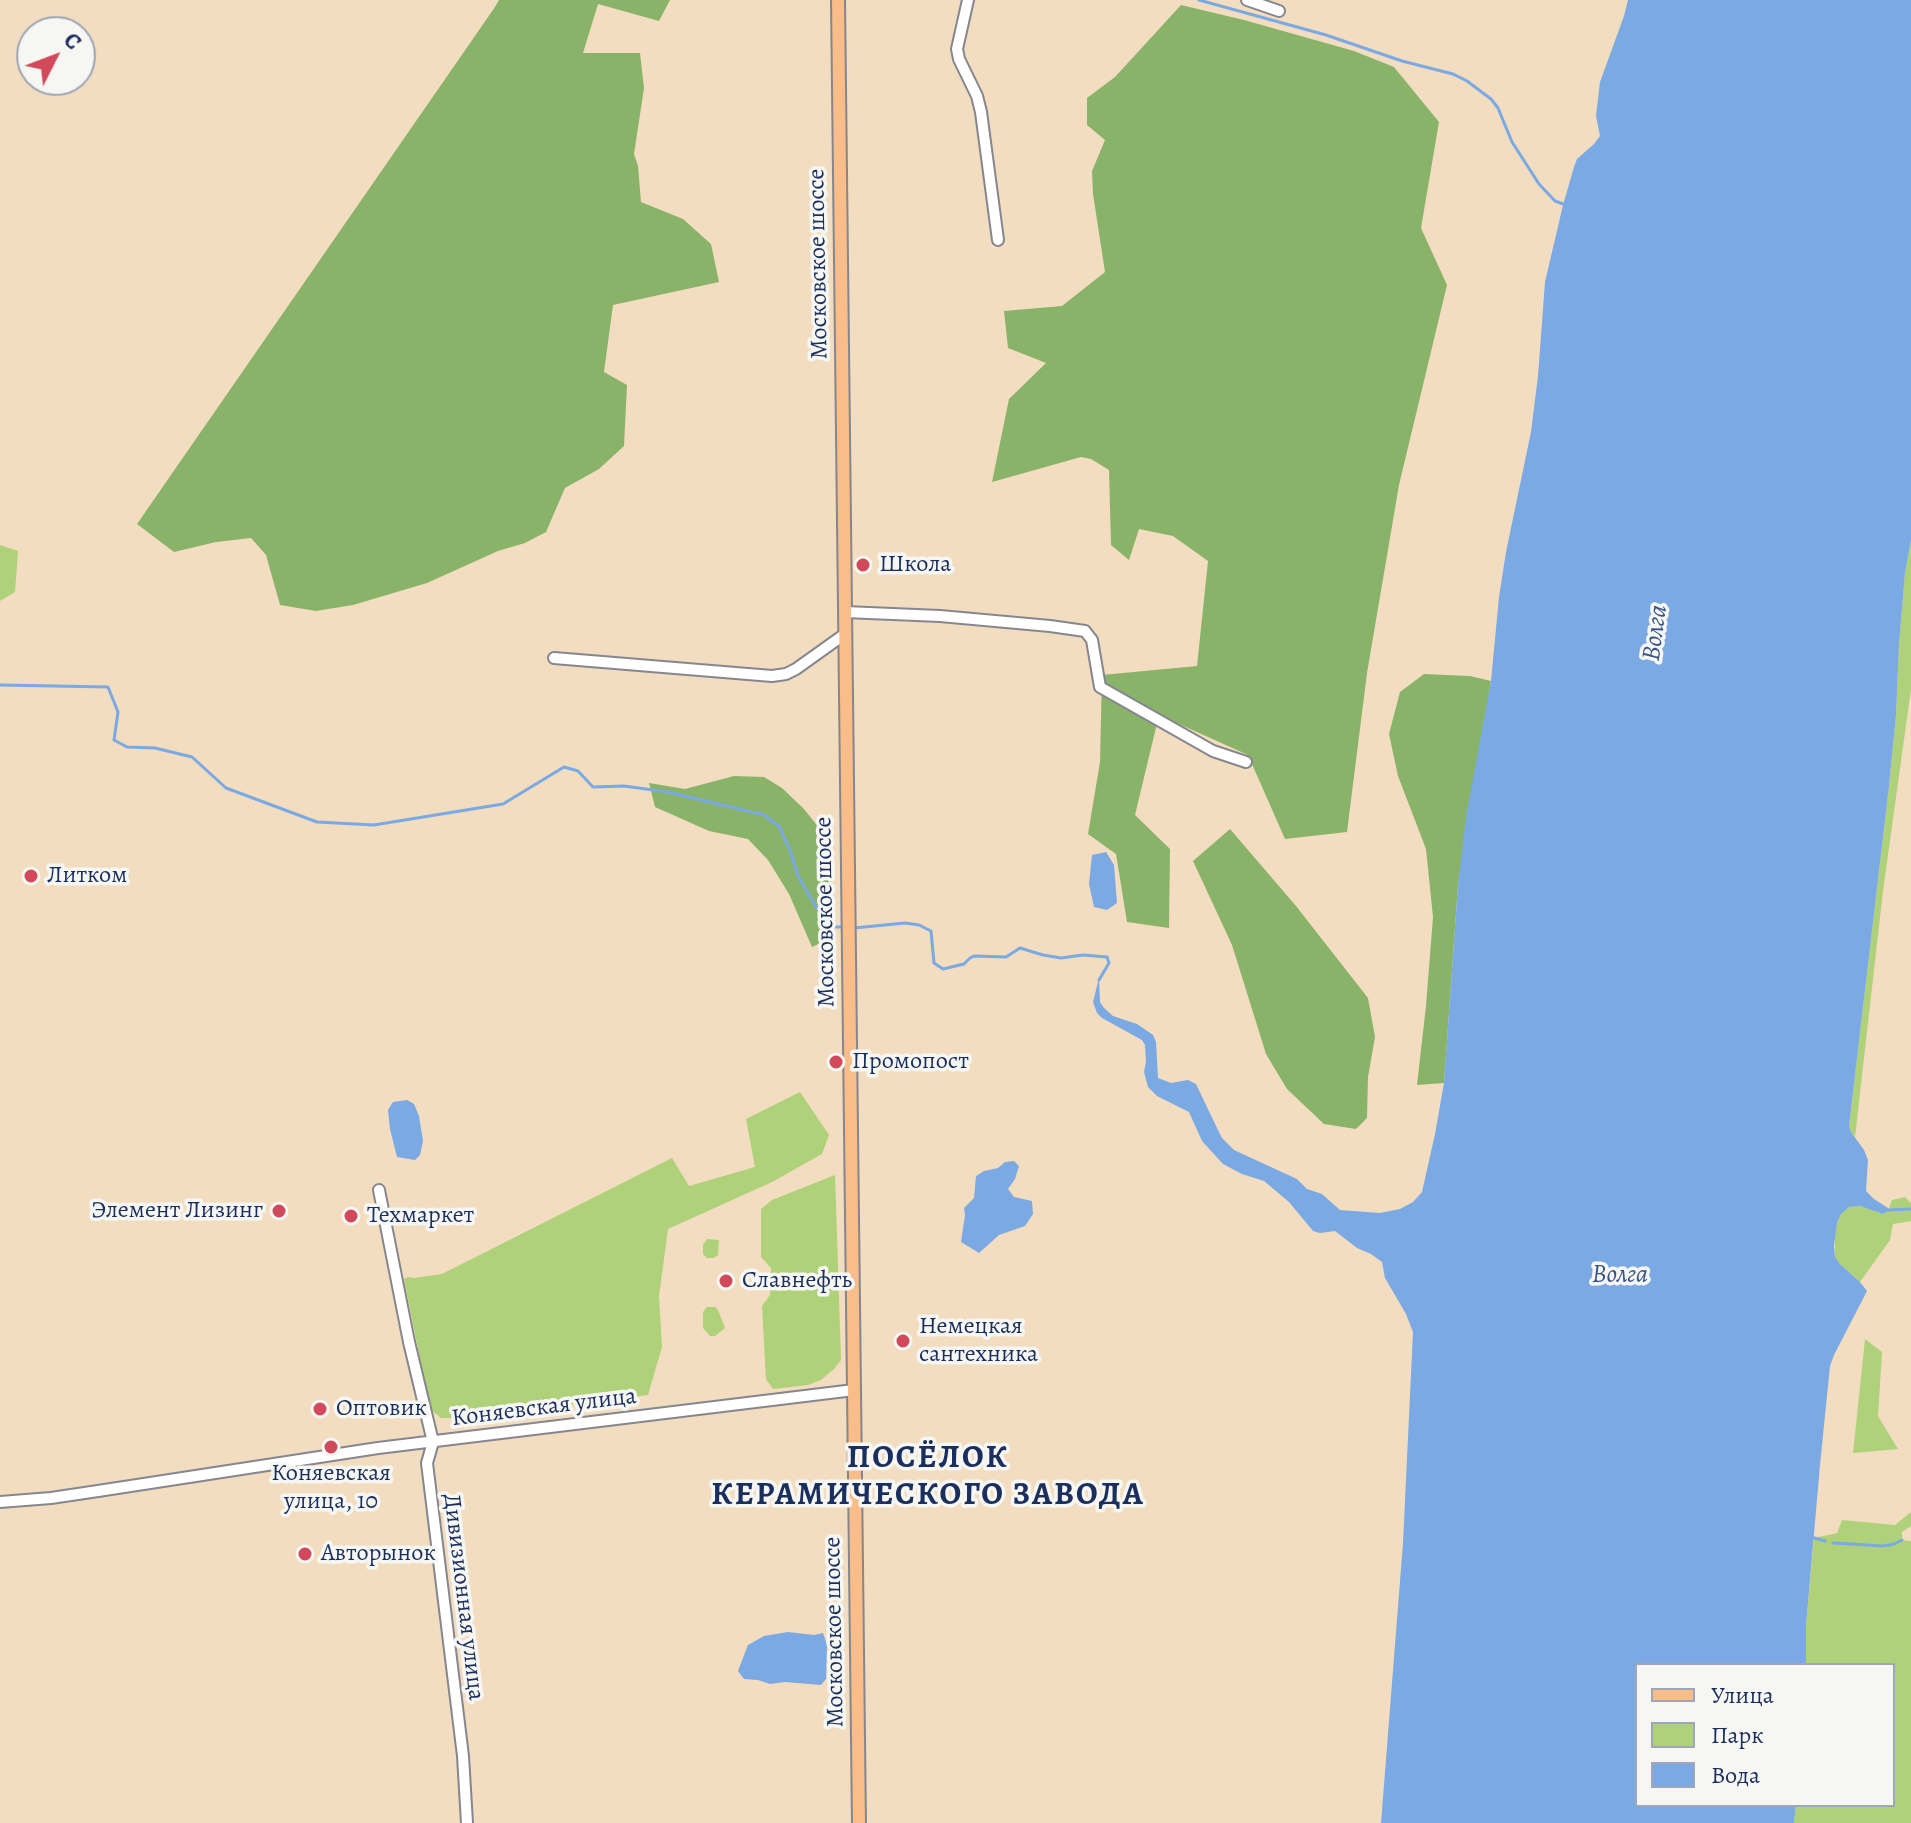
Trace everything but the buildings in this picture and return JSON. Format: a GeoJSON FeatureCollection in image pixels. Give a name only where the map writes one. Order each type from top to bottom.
{"type":"FeatureCollection","features":[{"type":"Feature","properties":{"kind":"main road","name":"Московское шоссе"},"geometry":{"type":"LineString","coordinates":[[838,0],[859,1823]]}},
{"type":"Feature","properties":{"kind":"street"},"geometry":{"type":"LineString","coordinates":[[968,0],[957,49],[981,112],[998,240]]}},
{"type":"Feature","properties":{"kind":"street"},"geometry":{"type":"LineString","coordinates":[[1247,0],[1279,11]]}},
{"type":"Feature","properties":{"kind":"street"},"geometry":{"type":"LineString","coordinates":[[845,612],[940,616],[1085,631],[1092,640],[1100,687],[1213,751],[1246,762]]}},
{"type":"Feature","properties":{"kind":"street"},"geometry":{"type":"LineString","coordinates":[[554,658],[762,677],[786,674],[796,669],[845,634]]}},
{"type":"Feature","properties":{"kind":"street","name":"Дивизионная улица"},"geometry":{"type":"LineString","coordinates":[[379,1190],[409,1342],[433,1442],[427,1463],[463,1756],[467,1823]]}},
{"type":"Feature","properties":{"kind":"street","name":"Коняевская улица"},"geometry":{"type":"LineString","coordinates":[[1,1502],[51,1498],[331,1454],[854,1390]]}},
{"type":"Feature","properties":{"kind":"green space"},"geometry":{"type":"Polygon","coordinates":[[[499,0],[670,0],[659,21],[598,4],[583,53],[640,53],[644,88],[634,154],[641,202],[683,219],[711,244],[719,282],[613,305],[604,372],[627,385],[624,446],[599,469],[565,488],[546,532],[427,583],[353,605],[316,611],[280,605],[266,555],[251,538],[174,552],[137,524],[499,0]]]}},
{"type":"Feature","properties":{"kind":"green space"},"geometry":{"type":"Polygon","coordinates":[[[1181,5],[1354,51],[1394,67],[1439,122],[1421,228],[1447,285],[1399,485],[1367,673],[1347,832],[1285,839],[1248,755],[1159,715],[1135,815],[1170,849],[1169,928],[1127,922],[1116,854],[1088,834],[1100,762],[1102,675],[1197,666],[1208,561],[1173,536],[1139,529],[1129,560],[1111,545],[1109,470],[1091,459],[1081,457],[992,482],[1009,399],[1046,363],[1008,348],[1004,311],[1062,306],[1105,272],[1092,171],[1105,140],[1087,125],[1087,98],[1115,77],[1181,5]]]}},
{"type":"Feature","properties":{"kind":"green space"},"geometry":{"type":"Polygon","coordinates":[[[1911,540],[1911,689],[1883,891],[1855,1137],[1849,1126],[1889,786],[1905,573],[1911,540]]]}},
{"type":"Feature","properties":{"kind":"green space"},"geometry":{"type":"Polygon","coordinates":[[[0,545],[18,551],[15,592],[0,601],[0,545]]]}},
{"type":"Feature","properties":{"kind":"green space"},"geometry":{"type":"Polygon","coordinates":[[[1424,674],[1470,676],[1491,681],[1458,885],[1444,1083],[1417,1085],[1433,917],[1426,849],[1398,776],[1389,734],[1400,692],[1424,674]]]}},
{"type":"Feature","properties":{"kind":"green space"},"geometry":{"type":"Polygon","coordinates":[[[734,776],[764,777],[782,788],[804,809],[832,844],[832,882],[825,941],[812,947],[789,894],[768,860],[748,839],[709,831],[655,807],[649,783],[685,789],[734,776]]]}},
{"type":"Feature","properties":{"kind":"green space"},"geometry":{"type":"Polygon","coordinates":[[[1230,829],[1296,906],[1368,998],[1375,1037],[1368,1077],[1367,1118],[1356,1129],[1324,1124],[1287,1089],[1266,1054],[1232,945],[1193,861],[1230,829]]]}},
{"type":"Feature","properties":{"kind":"green space"},"geometry":{"type":"Polygon","coordinates":[[[800,1092],[829,1135],[822,1154],[772,1182],[668,1229],[659,1296],[662,1347],[648,1395],[460,1418],[441,1418],[430,1409],[404,1279],[442,1274],[672,1158],[689,1186],[755,1167],[746,1119],[800,1092]]]}},
{"type":"Feature","properties":{"kind":"green space"},"geometry":{"type":"Polygon","coordinates":[[[835,1175],[841,1360],[821,1380],[808,1385],[773,1389],[766,1379],[762,1306],[770,1295],[771,1268],[761,1257],[761,1209],[772,1200],[835,1175]]]}},
{"type":"Feature","properties":{"kind":"green space"},"geometry":{"type":"Polygon","coordinates":[[[1905,1197],[1911,1203],[1911,1221],[1893,1224],[1890,1240],[1860,1282],[1835,1257],[1835,1236],[1841,1214],[1849,1207],[1860,1206],[1883,1214],[1888,1211],[1892,1200],[1905,1197]]]}},
{"type":"Feature","properties":{"kind":"green space"},"geometry":{"type":"Polygon","coordinates":[[[707,1239],[719,1240],[718,1255],[714,1258],[703,1254],[707,1239]]]}},
{"type":"Feature","properties":{"kind":"green space"},"geometry":{"type":"Polygon","coordinates":[[[707,1307],[718,1310],[725,1328],[715,1336],[710,1336],[703,1328],[703,1312],[707,1307]]]}},
{"type":"Feature","properties":{"kind":"green space"},"geometry":{"type":"Polygon","coordinates":[[[1865,1339],[1882,1352],[1878,1416],[1898,1449],[1853,1453],[1865,1339]]]}},
{"type":"Feature","properties":{"kind":"green space"},"geometry":{"type":"Polygon","coordinates":[[[1911,1512],[1911,1526],[1902,1532],[1902,1540],[1911,1541],[1911,1823],[1794,1823],[1796,1807],[1895,1807],[1895,1663],[1806,1663],[1806,1625],[1814,1538],[1837,1533],[1842,1520],[1895,1525],[1911,1512]]]}},
{"type":"Feature","properties":{"kind":"water","name":"Волга"},"geometry":{"type":"Polygon","coordinates":[[[1628,0],[1911,0],[1911,540],[1905,573],[1889,786],[1849,1126],[1868,1160],[1866,1191],[1888,1211],[1883,1214],[1860,1206],[1849,1207],[1837,1223],[1835,1257],[1867,1291],[1830,1366],[1806,1625],[1806,1663],[1635,1663],[1635,1807],[1796,1807],[1794,1823],[1381,1823],[1403,1543],[1413,1332],[1385,1278],[1382,1262],[1335,1231],[1313,1231],[1289,1202],[1264,1181],[1223,1164],[1202,1141],[1189,1112],[1157,1096],[1148,1087],[1142,1040],[1102,1018],[1093,1002],[1099,978],[1100,1002],[1104,1008],[1113,1016],[1137,1024],[1153,1035],[1158,1078],[1171,1083],[1188,1080],[1196,1084],[1222,1138],[1234,1150],[1297,1179],[1307,1189],[1322,1194],[1340,1210],[1380,1213],[1400,1209],[1413,1202],[1422,1192],[1444,1083],[1466,817],[1491,681],[1506,552],[1531,432],[1545,282],[1577,159],[1600,136],[1596,116],[1600,82],[1628,0]]]}},
{"type":"Feature","properties":{"kind":"water"},"geometry":{"type":"Polygon","coordinates":[[[1106,852],[1114,865],[1117,903],[1107,910],[1094,907],[1089,884],[1092,855],[1106,852]]]}},
{"type":"Feature","properties":{"kind":"water"},"geometry":{"type":"Polygon","coordinates":[[[407,1100],[414,1104],[419,1116],[423,1141],[420,1155],[415,1160],[397,1157],[390,1129],[388,1110],[393,1102],[407,1100]]]}},
{"type":"Feature","properties":{"kind":"water"},"geometry":{"type":"Polygon","coordinates":[[[1014,1161],[1019,1166],[1008,1189],[1014,1197],[1032,1201],[1033,1214],[1025,1226],[999,1235],[979,1253],[961,1242],[964,1208],[974,1198],[976,1176],[1014,1161]]]}},
{"type":"Feature","properties":{"kind":"water"},"geometry":{"type":"Polygon","coordinates":[[[788,1632],[823,1633],[827,1645],[826,1679],[821,1685],[770,1684],[744,1679],[738,1671],[748,1645],[764,1636],[788,1632]]]}},
{"type":"Feature","properties":{"kind":"waterway"},"geometry":{"type":"LineString","coordinates":[[1199,0],[1326,35],[1467,81],[1498,108],[1512,142],[1539,184],[1555,201],[1566,205]]}},
{"type":"Feature","properties":{"kind":"waterway"},"geometry":{"type":"LineString","coordinates":[[0,685],[108,687],[118,712],[114,740],[127,747],[155,748],[192,757],[226,788],[317,822],[374,825],[503,804],[564,767],[578,771],[593,787],[624,786],[668,792],[764,815],[779,826],[798,876],[816,907],[836,927],[846,927]]}},
{"type":"Feature","properties":{"kind":"waterway"},"geometry":{"type":"LineString","coordinates":[[854,928],[905,923],[919,925],[931,931],[934,963],[943,969],[964,964],[974,956],[1006,957],[1020,948],[1061,958],[1083,955],[1107,957],[1109,963],[1099,980]]}},
{"type":"Feature","properties":{"kind":"waterway"},"geometry":{"type":"LineString","coordinates":[[1887,1210],[1911,1209]]}},
{"type":"Feature","properties":{"kind":"waterway"},"geometry":{"type":"LineString","coordinates":[[1811,1537],[1825,1541]]}},
{"type":"Feature","properties":{"kind":"waterway"},"geometry":{"type":"LineString","coordinates":[[1833,1543],[1883,1546],[1902,1540]]}},
{"type":"Feature","properties":{"kind":"place","name":"Школа"},"geometry":{"type":"Point","coordinates":[863,565]}},
{"type":"Feature","properties":{"kind":"place","name":"Литком"},"geometry":{"type":"Point","coordinates":[31,876]}},
{"type":"Feature","properties":{"kind":"place","name":"Промопост"},"geometry":{"type":"Point","coordinates":[836,1062]}},
{"type":"Feature","properties":{"kind":"place","name":"Элемент Лизинг"},"geometry":{"type":"Point","coordinates":[279,1211]}},
{"type":"Feature","properties":{"kind":"place","name":"Техмаркет"},"geometry":{"type":"Point","coordinates":[351,1216]}},
{"type":"Feature","properties":{"kind":"place","name":"Славнефть"},"geometry":{"type":"Point","coordinates":[726,1281]}},
{"type":"Feature","properties":{"kind":"place","name":"Немецкая сантехника"},"geometry":{"type":"Point","coordinates":[903,1341]}},
{"type":"Feature","properties":{"kind":"place","name":"Оптовик"},"geometry":{"type":"Point","coordinates":[320,1409]}},
{"type":"Feature","properties":{"kind":"place","name":"Коняевская улица, 10"},"geometry":{"type":"Point","coordinates":[331,1447]}},
{"type":"Feature","properties":{"kind":"place","name":"Авторынок"},"geometry":{"type":"Point","coordinates":[305,1554]}},
{"type":"Feature","properties":{"kind":"district","name":"ПОСЁЛОК КЕРАМИЧЕСКОГО ЗАВОДА"},"geometry":{"type":"Point","coordinates":[928,1478]}}]}
